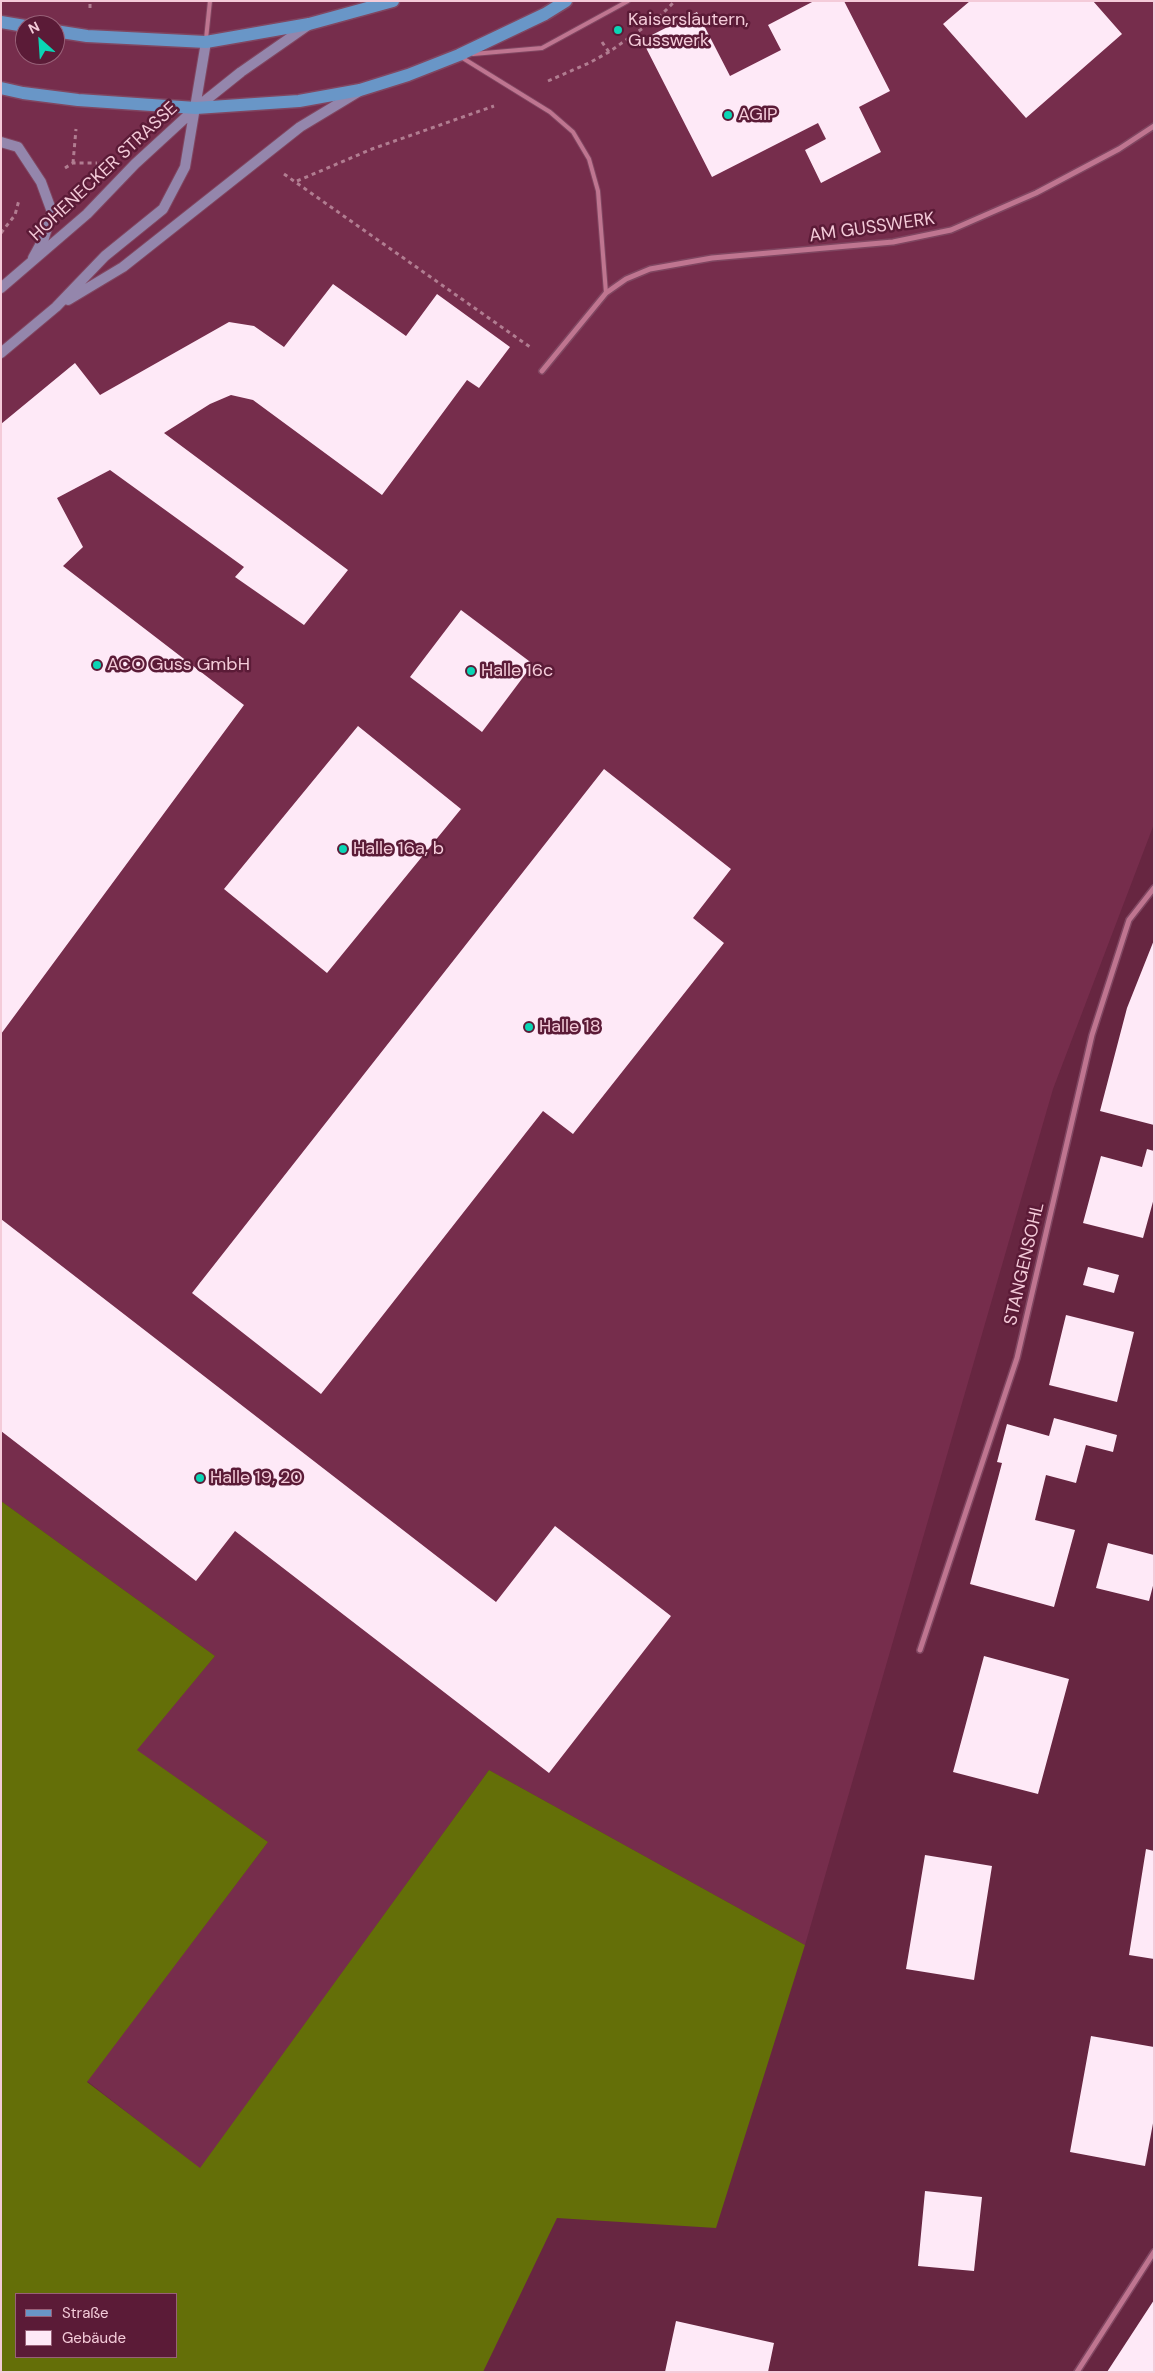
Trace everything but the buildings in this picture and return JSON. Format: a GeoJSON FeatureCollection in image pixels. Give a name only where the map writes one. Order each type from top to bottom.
{"type":"FeatureCollection","features":[{"type":"Feature","properties":{"kind":"main road"},"geometry":{"type":"LineString","coordinates":[[65,33],[87,36],[206,42],[309,24],[393,1]]}},
{"type":"Feature","properties":{"kind":"main road"},"geometry":{"type":"LineString","coordinates":[[1,88],[23,93],[78,100],[196,108],[299,101],[360,90],[408,75],[459,55],[545,14],[566,1]]}},
{"type":"Feature","properties":{"kind":"main road"},"geometry":{"type":"LineString","coordinates":[[1,22],[15,24]]}},
{"type":"Feature","properties":{"kind":"main road"},"geometry":{"type":"LineString","coordinates":[[196,108],[241,72],[309,24]]}},
{"type":"Feature","properties":{"kind":"main road"},"geometry":{"type":"LineString","coordinates":[[196,108],[206,42]]}},
{"type":"Feature","properties":{"kind":"main road","name":"HOHENECKER STRASSE"},"geometry":{"type":"LineString","coordinates":[[56,307],[123,267],[300,127],[360,90]]}},
{"type":"Feature","properties":{"kind":"main road","name":"HOHENECKER STRASSE"},"geometry":{"type":"LineString","coordinates":[[1,288],[87,214],[134,164],[196,108]]}},
{"type":"Feature","properties":{"kind":"main road","name":"HOHENECKER STRASSE"},"geometry":{"type":"LineString","coordinates":[[1,353],[56,307],[105,256],[162,209],[184,167],[196,108]]}},
{"type":"Feature","properties":{"kind":"main road"},"geometry":{"type":"LineString","coordinates":[[1,142],[18,147],[41,182],[52,212],[44,238],[30,264]]}},
{"type":"Feature","properties":{"kind":"street","name":"AM GUSSWERK"},"geometry":{"type":"LineString","coordinates":[[542,371],[606,293],[626,279],[650,269],[712,258],[892,242],[951,230],[1036,193],[1119,149],[1154,126]]}},
{"type":"Feature","properties":{"kind":"street","name":"STANGENSOHL"},"geometry":{"type":"LineString","coordinates":[[920,1650],[1017,1358],[1092,1034],[1129,920],[1154,888]]}},
{"type":"Feature","properties":{"kind":"street"},"geometry":{"type":"LineString","coordinates":[[1077,2372],[1154,2252]]}},
{"type":"Feature","properties":{"kind":"lane"},"geometry":{"type":"LineString","coordinates":[[206,42],[210,1]]}},
{"type":"Feature","properties":{"kind":"lane"},"geometry":{"type":"LineString","coordinates":[[459,55],[542,48],[628,1]]}},
{"type":"Feature","properties":{"kind":"lane"},"geometry":{"type":"LineString","coordinates":[[459,55],[550,112],[573,132],[589,159],[598,191],[606,293]]}},
{"type":"Feature","properties":{"kind":"path"},"geometry":{"type":"LineString","coordinates":[[296,181],[549,361]]}},
{"type":"Feature","properties":{"kind":"path"},"geometry":{"type":"LineString","coordinates":[[1,233],[15,215],[21,192]]}},
{"type":"Feature","properties":{"kind":"shaded area"},"geometry":{"type":"Polygon","coordinates":[[[1,1],[1154,1],[1154,824],[1053,1089],[805,1945],[489,1770],[200,2169],[87,2081],[268,1842],[136,1750],[215,1656],[1,1501],[1,1]]]}},
{"type":"Feature","properties":{"kind":"green space"},"geometry":{"type":"Polygon","coordinates":[[[1,1501],[215,1656],[137,1750],[268,1842],[87,2082],[200,2168],[489,1770],[805,1945],[716,2228],[557,2218],[483,2372],[1,2372],[1,1501]]]}},
{"type":"Feature","properties":{"kind":"place","name":"Kaiserslautern, Gusswerk"},"geometry":{"type":"Point","coordinates":[618,30]}},
{"type":"Feature","properties":{"kind":"place","name":"AGIP"},"geometry":{"type":"Point","coordinates":[728,115]}},
{"type":"Feature","properties":{"kind":"place","name":"ACO Guss GmbH"},"geometry":{"type":"Point","coordinates":[97,665]}},
{"type":"Feature","properties":{"kind":"place","name":"Halle 16c"},"geometry":{"type":"Point","coordinates":[471,671]}},
{"type":"Feature","properties":{"kind":"place","name":"Halle 16a, b"},"geometry":{"type":"Point","coordinates":[343,849]}},
{"type":"Feature","properties":{"kind":"place","name":"Halle 18"},"geometry":{"type":"Point","coordinates":[529,1027]}},
{"type":"Feature","properties":{"kind":"place","name":"Halle 19, 20"},"geometry":{"type":"Point","coordinates":[200,1478]}}]}
